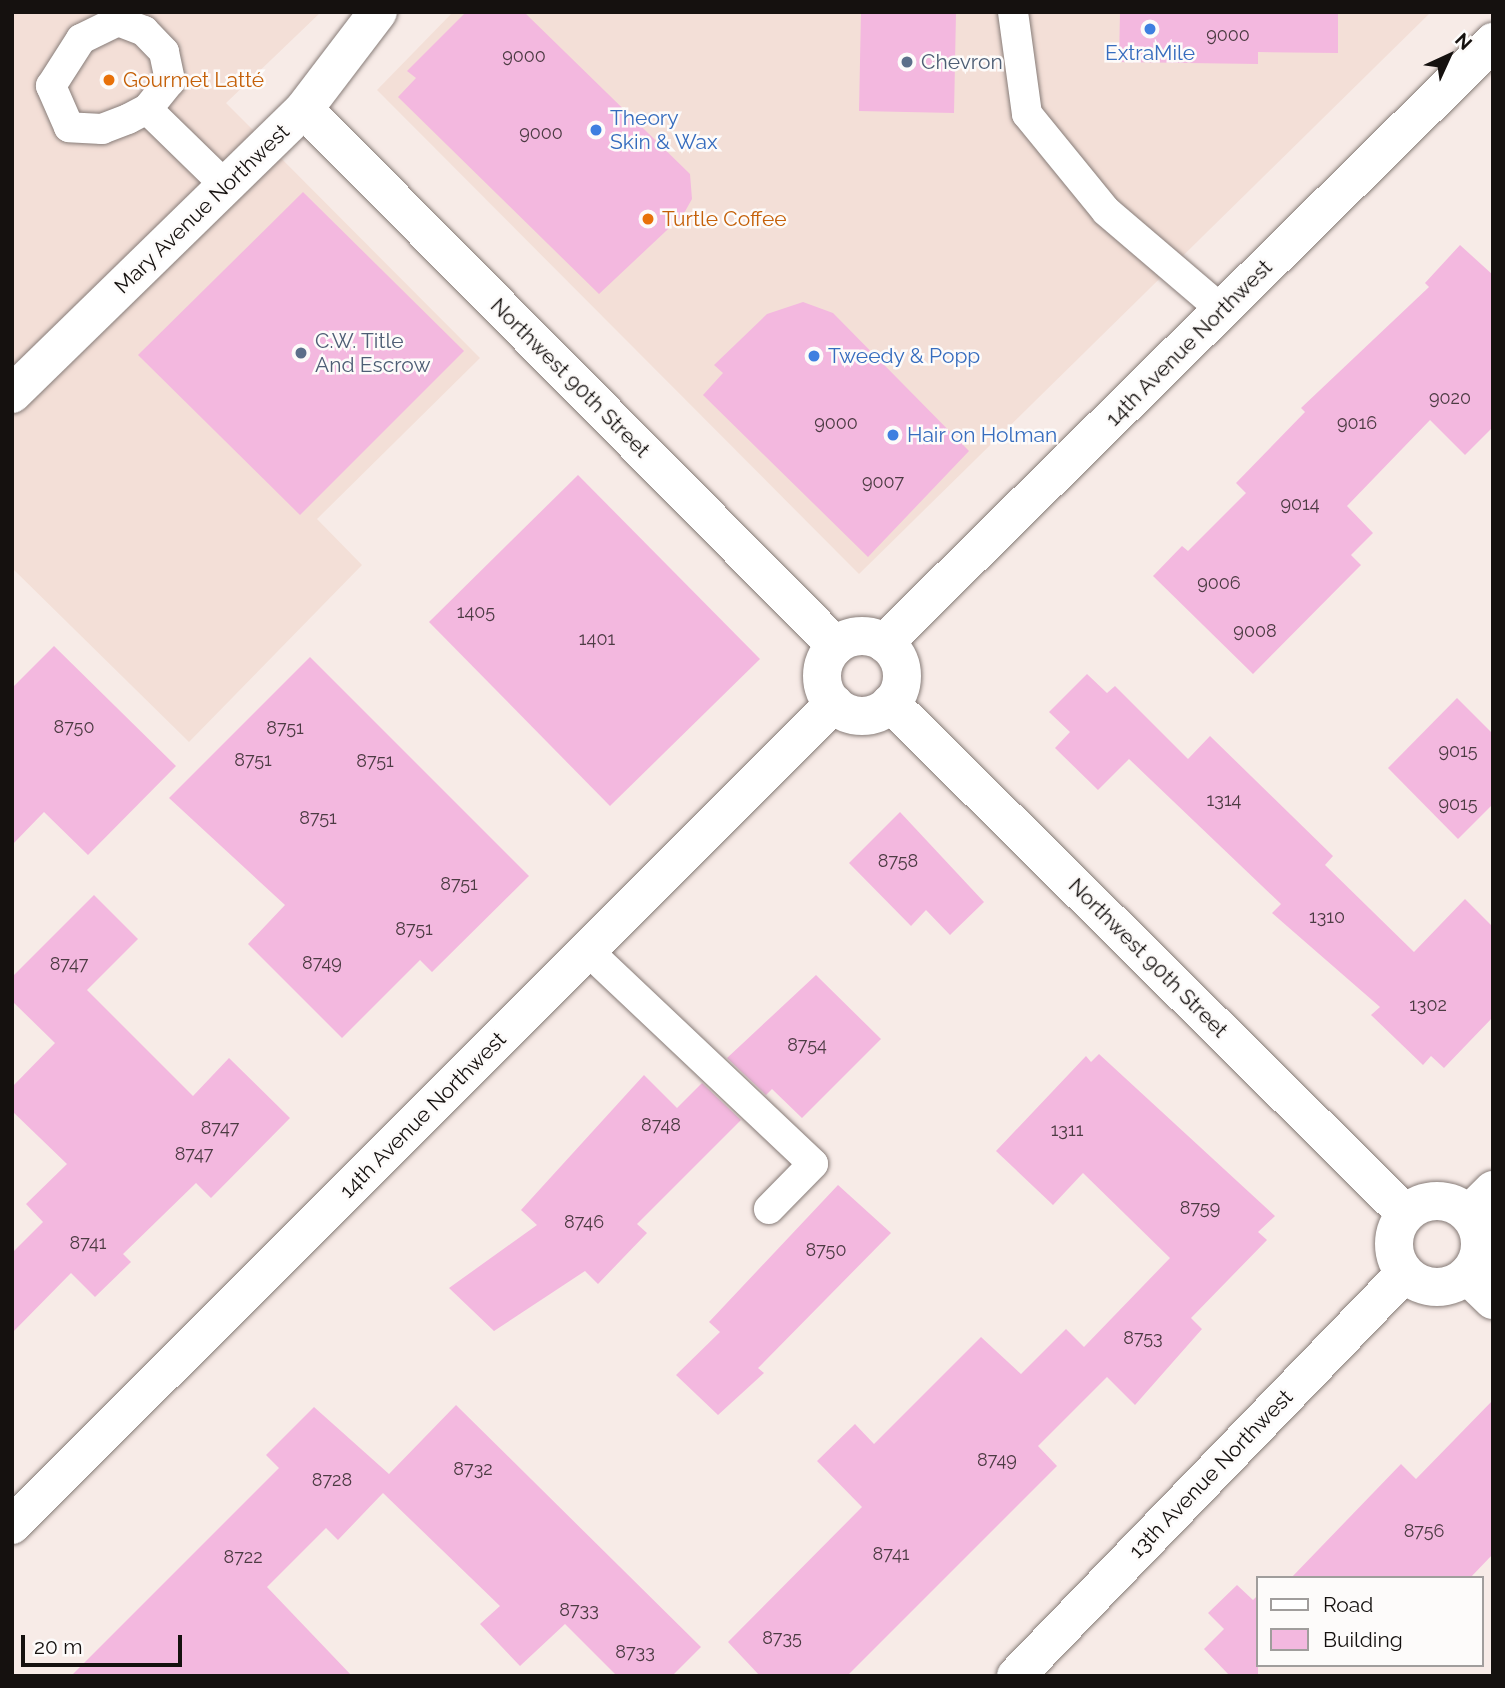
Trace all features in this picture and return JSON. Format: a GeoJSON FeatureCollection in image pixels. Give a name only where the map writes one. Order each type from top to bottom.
{"type":"FeatureCollection","features":[{"type":"Feature","properties":{"kind":"street","name":"Mary Avenue Northwest"},"geometry":{"type":"LineString","coordinates":[[12,394],[304,109],[378,12]]}},
{"type":"Feature","properties":{"kind":"street","name":"14th Avenue Northwest"},"geometry":{"type":"LineString","coordinates":[[884,643],[1223,311],[1493,41]]}},
{"type":"Feature","properties":{"kind":"street","name":"Northwest 90th Street"},"geometry":{"type":"LineString","coordinates":[[304,109],[836,646]]}},
{"type":"Feature","properties":{"kind":"street"},"geometry":{"type":"LineString","coordinates":[[852,637],[884,643],[902,671],[902,685],[890,703],[860,716],[834,704],[822,673],[836,646],[852,637]]}},
{"type":"Feature","properties":{"kind":"street","name":"Northwest 90th Street"},"geometry":{"type":"LineString","coordinates":[[890,703],[1406,1214]]}},
{"type":"Feature","properties":{"kind":"street","name":"14th Avenue Northwest"},"geometry":{"type":"LineString","coordinates":[[12,1525],[834,704]]}},
{"type":"Feature","properties":{"kind":"street"},"geometry":{"type":"LineString","coordinates":[[1438,1200],[1481,1202],[1480,1288],[1436,1288],[1405,1273],[1393,1251],[1394,1235],[1406,1214],[1438,1200]]}},
{"type":"Feature","properties":{"kind":"street","name":"13th Avenue Northwest"},"geometry":{"type":"LineString","coordinates":[[1016,1676],[1405,1273]]}},
{"type":"Feature","properties":{"kind":"lane"},"geometry":{"type":"LineString","coordinates":[[1013,12],[1027,114],[1106,211],[1223,311]]}},
{"type":"Feature","properties":{"kind":"lane"},"geometry":{"type":"LineString","coordinates":[[147,109],[226,186]]}},
{"type":"Feature","properties":{"kind":"lane"},"geometry":{"type":"LineString","coordinates":[[587,950],[813,1164],[769,1209]]}},
{"type":"Feature","properties":{"kind":"shaded area"},"geometry":{"type":"Polygon","coordinates":[[[12,12],[321,12],[226,103],[480,358],[317,519],[362,565],[189,742],[12,568],[12,12]]]}},
{"type":"Feature","properties":{"kind":"shaded area"},"geometry":{"type":"Polygon","coordinates":[[[453,12],[1431,12],[859,574],[377,90],[453,12]]]}},
{"type":"Feature","properties":{"kind":"building"},"geometry":{"type":"Polygon","coordinates":[[[466,12],[524,12],[690,174],[692,199],[683,215],[599,294],[398,97],[416,78],[407,71],[466,12]]]}},
{"type":"Feature","properties":{"kind":"building","name":"Chevron"},"geometry":{"type":"Polygon","coordinates":[[[861,12],[956,12],[954,113],[859,111],[861,12]]]}},
{"type":"Feature","properties":{"kind":"building"},"geometry":{"type":"Polygon","coordinates":[[[1120,12],[1338,12],[1338,53],[1258,52],[1258,64],[1119,62],[1120,12]]]}},
{"type":"Feature","properties":{"kind":"building","name":"C.W. Title And Escrow"},"geometry":{"type":"Polygon","coordinates":[[[303,192],[464,351],[300,515],[138,355],[303,192]]]}},
{"type":"Feature","properties":{"kind":"building"},"geometry":{"type":"Polygon","coordinates":[[[1460,245],[1493,275],[1493,427],[1465,455],[1430,420],[1347,506],[1373,533],[1351,555],[1361,565],[1253,674],[1153,576],[1182,546],[1188,551],[1246,493],[1236,483],[1305,412],[1301,408],[1429,287],[1425,283],[1460,245]]]}},
{"type":"Feature","properties":{"kind":"building"},"geometry":{"type":"Polygon","coordinates":[[[803,302],[833,313],[969,451],[868,557],[703,395],[723,373],[714,365],[767,314],[803,302]]]}},
{"type":"Feature","properties":{"kind":"building"},"geometry":{"type":"Polygon","coordinates":[[[578,475],[760,659],[610,806],[429,622],[578,475]]]}},
{"type":"Feature","properties":{"kind":"building"},"geometry":{"type":"Polygon","coordinates":[[[54,646],[176,766],[88,855],[44,812],[12,845],[12,688],[54,646]]]}},
{"type":"Feature","properties":{"kind":"building"},"geometry":{"type":"Polygon","coordinates":[[[310,657],[529,876],[432,972],[420,960],[342,1038],[248,944],[285,905],[169,798],[310,657]]]}},
{"type":"Feature","properties":{"kind":"building"},"geometry":{"type":"Polygon","coordinates":[[[1087,674],[1107,693],[1115,686],[1188,759],[1210,736],[1333,856],[1325,865],[1414,952],[1465,899],[1493,927],[1493,1017],[1444,1068],[1431,1056],[1423,1065],[1371,1015],[1380,1007],[1272,913],[1281,904],[1129,759],[1098,790],[1055,748],[1070,732],[1049,712],[1087,674]]]}},
{"type":"Feature","properties":{"kind":"building"},"geometry":{"type":"Polygon","coordinates":[[[1457,698],[1493,734],[1493,804],[1458,839],[1388,768],[1457,698]]]}},
{"type":"Feature","properties":{"kind":"building"},"geometry":{"type":"Polygon","coordinates":[[[900,812],[984,902],[950,935],[926,910],[911,926],[849,863],[900,812]]]}},
{"type":"Feature","properties":{"kind":"building"},"geometry":{"type":"Polygon","coordinates":[[[94,895],[138,939],[87,990],[193,1096],[229,1058],[290,1118],[211,1198],[196,1183],[123,1254],[131,1262],[95,1297],[71,1273],[12,1333],[12,1253],[43,1222],[26,1204],[67,1164],[12,1111],[12,1087],[55,1043],[12,1001],[12,977],[94,895]]]}},
{"type":"Feature","properties":{"kind":"building"},"geometry":{"type":"Polygon","coordinates":[[[816,975],[881,1039],[802,1118],[772,1089],[766,1095],[727,1058],[816,975]]]}},
{"type":"Feature","properties":{"kind":"building"},"geometry":{"type":"Polygon","coordinates":[[[1099,1054],[1275,1216],[1258,1232],[1267,1240],[1191,1318],[1202,1329],[1135,1405],[1107,1377],[1038,1446],[1057,1466],[847,1676],[760,1676],[728,1642],[862,1507],[817,1461],[855,1424],[874,1444],[981,1337],[1021,1374],[1066,1329],[1084,1347],[1170,1258],[1083,1173],[1053,1205],[996,1151],[1086,1056],[1091,1062],[1099,1054]]]}},
{"type":"Feature","properties":{"kind":"building"},"geometry":{"type":"Polygon","coordinates":[[[644,1075],[677,1108],[702,1083],[741,1120],[637,1224],[647,1233],[598,1284],[585,1271],[494,1331],[449,1288],[537,1225],[521,1210],[644,1075]]]}},
{"type":"Feature","properties":{"kind":"building"},"geometry":{"type":"Polygon","coordinates":[[[838,1185],[891,1233],[758,1368],[764,1373],[718,1415],[676,1375],[720,1332],[709,1322],[838,1185]]]}},
{"type":"Feature","properties":{"kind":"building"},"geometry":{"type":"Polygon","coordinates":[[[1493,1400],[1493,1554],[1472,1576],[1293,1576],[1401,1464],[1416,1479],[1493,1400]]]}},
{"type":"Feature","properties":{"kind":"building"},"geometry":{"type":"Polygon","coordinates":[[[456,1405],[701,1647],[672,1676],[617,1676],[565,1624],[520,1666],[480,1624],[500,1606],[383,1493],[338,1540],[326,1528],[267,1587],[352,1676],[71,1676],[279,1468],[266,1455],[314,1407],[389,1474],[456,1405]]]}},
{"type":"Feature","properties":{"kind":"building"},"geometry":{"type":"Polygon","coordinates":[[[1237,1585],[1253,1600],[1256,1597],[1258,1676],[1230,1676],[1204,1649],[1224,1629],[1208,1613],[1237,1585]]]}},
{"type":"Feature","properties":{"kind":"place","name":"ExtraMile"},"geometry":{"type":"Point","coordinates":[1150,29]}},
{"type":"Feature","properties":{"kind":"place","name":"Chevron"},"geometry":{"type":"Point","coordinates":[907,62]}},
{"type":"Feature","properties":{"kind":"place","name":"Gourmet Latté"},"geometry":{"type":"Point","coordinates":[109,80]}},
{"type":"Feature","properties":{"kind":"place","name":"Theory Skin & Wax"},"geometry":{"type":"Point","coordinates":[596,130]}},
{"type":"Feature","properties":{"kind":"place","name":"Turtle Coffee"},"geometry":{"type":"Point","coordinates":[648,219]}},
{"type":"Feature","properties":{"kind":"place","name":"C.W. Title And Escrow"},"geometry":{"type":"Point","coordinates":[301,353]}},
{"type":"Feature","properties":{"kind":"place","name":"Tweedy & Popp"},"geometry":{"type":"Point","coordinates":[814,356]}},
{"type":"Feature","properties":{"kind":"place","name":"Hair on Holman"},"geometry":{"type":"Point","coordinates":[893,435]}}]}
